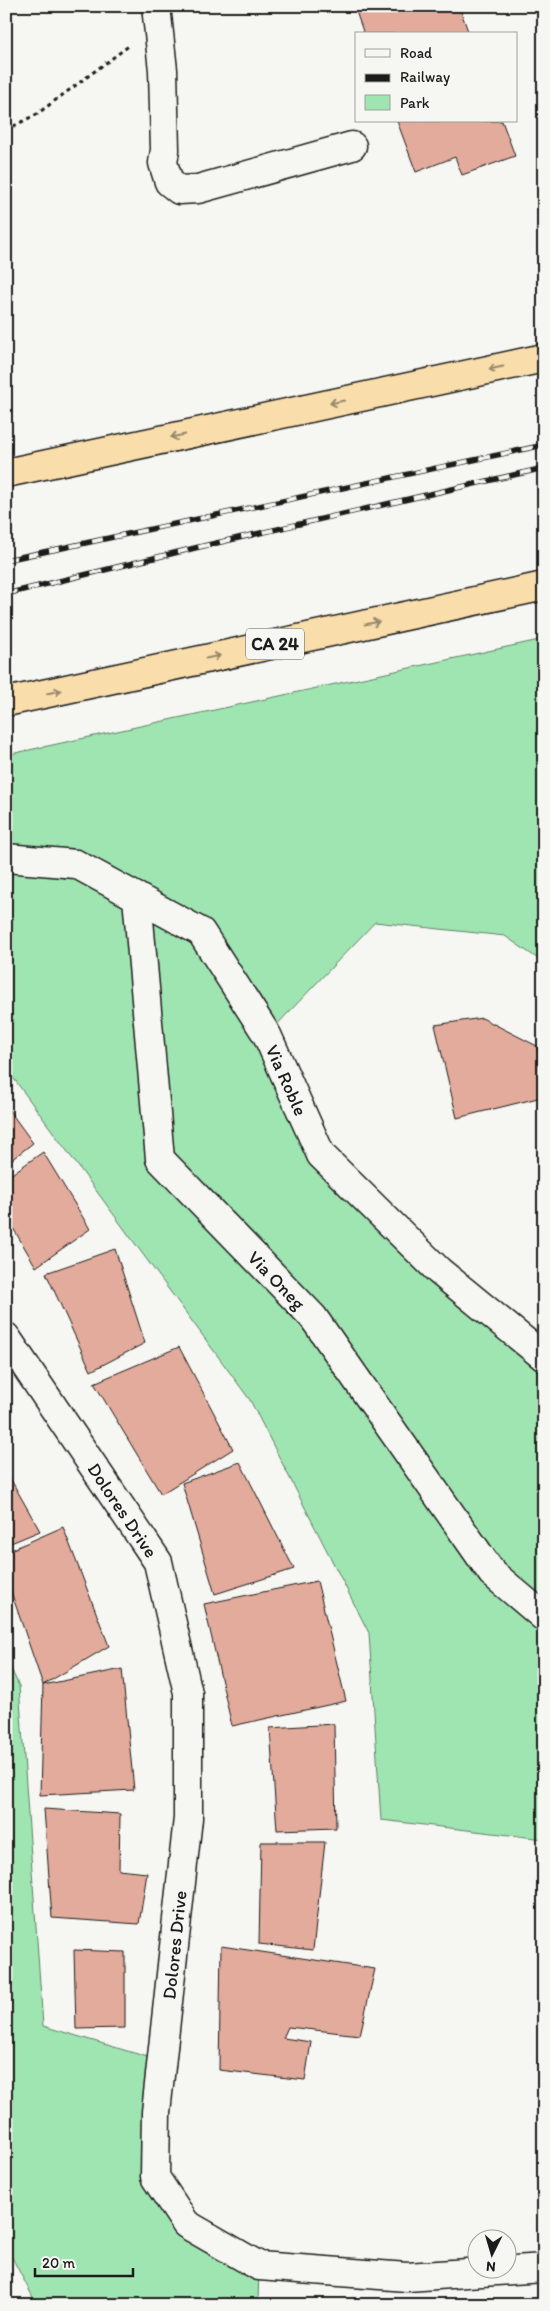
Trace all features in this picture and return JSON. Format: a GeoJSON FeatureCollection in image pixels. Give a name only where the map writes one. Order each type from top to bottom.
{"type":"FeatureCollection","features":[{"type":"Feature","properties":{"kind":"highway"},"geometry":{"type":"LineString","coordinates":[[6,473],[544,358]]}},
{"type":"Feature","properties":{"kind":"highway","name":"CA 24"},"geometry":{"type":"LineString","coordinates":[[6,702],[544,586]]}},
{"type":"Feature","properties":{"kind":"street"},"geometry":{"type":"LineString","coordinates":[[157,15],[163,87],[165,150],[163,163],[169,182],[179,190],[198,189],[352,146]]}},
{"type":"Feature","properties":{"kind":"street","name":"Via Roble"},"geometry":{"type":"LineString","coordinates":[[6,858],[76,864],[201,932],[267,1035],[321,1155],[438,1271],[544,1357]]}},
{"type":"Feature","properties":{"kind":"street","name":"Via Oneg"},"geometry":{"type":"LineString","coordinates":[[137,896],[160,1159],[313,1317],[492,1572],[544,1616]]}},
{"type":"Feature","properties":{"kind":"street","name":"Dolores Drive"},"geometry":{"type":"LineString","coordinates":[[6,1337],[158,1562],[188,1693],[188,1818],[156,2112],[155,2177],[186,2224],[259,2266],[408,2277],[544,2268]]}},
{"type":"Feature","properties":{"kind":"path"},"geometry":{"type":"LineString","coordinates":[[6,130],[37,114],[157,15]]}},
{"type":"Feature","properties":{"kind":"green space"},"geometry":{"type":"Polygon","coordinates":[[[544,639],[544,963],[505,936],[375,922],[267,1035],[321,1155],[544,1357],[544,1839],[381,1820],[369,1633],[250,1400],[6,1068],[6,755],[544,639]]]}},
{"type":"Feature","properties":{"kind":"green space"},"geometry":{"type":"Polygon","coordinates":[[[6,1658],[19,1686],[43,2026],[161,2061],[155,2177],[186,2224],[259,2266],[258,2305],[37,2305],[6,2246],[6,1658]]]}},
{"type":"Feature","properties":{"kind":"building"},"geometry":{"type":"Polygon","coordinates":[[[354,6],[459,6],[468,32],[363,32],[354,6]]]}},
{"type":"Feature","properties":{"kind":"building"},"geometry":{"type":"Polygon","coordinates":[[[397,122],[502,122],[515,156],[462,175],[455,157],[416,172],[397,122]]]}},
{"type":"Feature","properties":{"kind":"building"},"geometry":{"type":"Polygon","coordinates":[[[482,1018],[537,1046],[542,1097],[457,1118],[435,1025],[482,1018]]]}},
{"type":"Feature","properties":{"kind":"building"},"geometry":{"type":"Polygon","coordinates":[[[6,1106],[33,1143],[6,1164],[6,1106]]]}},
{"type":"Feature","properties":{"kind":"building"},"geometry":{"type":"Polygon","coordinates":[[[43,1152],[90,1229],[36,1267],[6,1216],[6,1178],[43,1152]]]}},
{"type":"Feature","properties":{"kind":"building"},"geometry":{"type":"Polygon","coordinates":[[[115,1249],[145,1343],[91,1371],[46,1273],[115,1249]]]}},
{"type":"Feature","properties":{"kind":"building"},"geometry":{"type":"Polygon","coordinates":[[[179,1347],[233,1449],[161,1494],[94,1383],[179,1347]]]}},
{"type":"Feature","properties":{"kind":"building"},"geometry":{"type":"Polygon","coordinates":[[[240,1462],[294,1569],[215,1594],[182,1483],[240,1462]]]}},
{"type":"Feature","properties":{"kind":"building"},"geometry":{"type":"Polygon","coordinates":[[[6,1471],[40,1531],[6,1545],[6,1471]]]}},
{"type":"Feature","properties":{"kind":"building"},"geometry":{"type":"Polygon","coordinates":[[[63,1527],[109,1646],[43,1685],[6,1577],[6,1552],[63,1527]]]}},
{"type":"Feature","properties":{"kind":"building"},"geometry":{"type":"Polygon","coordinates":[[[317,1581],[346,1701],[232,1726],[204,1604],[317,1581]]]}},
{"type":"Feature","properties":{"kind":"building"},"geometry":{"type":"Polygon","coordinates":[[[122,1669],[134,1790],[40,1795],[43,1685],[122,1669]]]}},
{"type":"Feature","properties":{"kind":"building"},"geometry":{"type":"Polygon","coordinates":[[[334,1724],[336,1828],[277,1830],[270,1728],[334,1724]]]}},
{"type":"Feature","properties":{"kind":"building"},"geometry":{"type":"Polygon","coordinates":[[[44,1809],[120,1814],[119,1870],[147,1873],[139,1924],[52,1918],[44,1809]]]}},
{"type":"Feature","properties":{"kind":"building"},"geometry":{"type":"Polygon","coordinates":[[[261,1842],[325,1842],[313,1950],[259,1944],[261,1842]]]}},
{"type":"Feature","properties":{"kind":"building"},"geometry":{"type":"Polygon","coordinates":[[[221,1946],[375,1969],[360,2035],[288,2027],[283,2038],[311,2042],[305,2080],[219,2070],[221,1946]]]}},
{"type":"Feature","properties":{"kind":"building"},"geometry":{"type":"Polygon","coordinates":[[[74,1950],[125,1952],[125,2028],[76,2029],[74,1950]]]}},
{"type":"Feature","properties":{"kind":"railway"},"geometry":{"type":"LineString","coordinates":[[6,560],[544,445]]}},
{"type":"Feature","properties":{"kind":"railway"},"geometry":{"type":"LineString","coordinates":[[6,594],[199,547],[544,468]]}}]}
